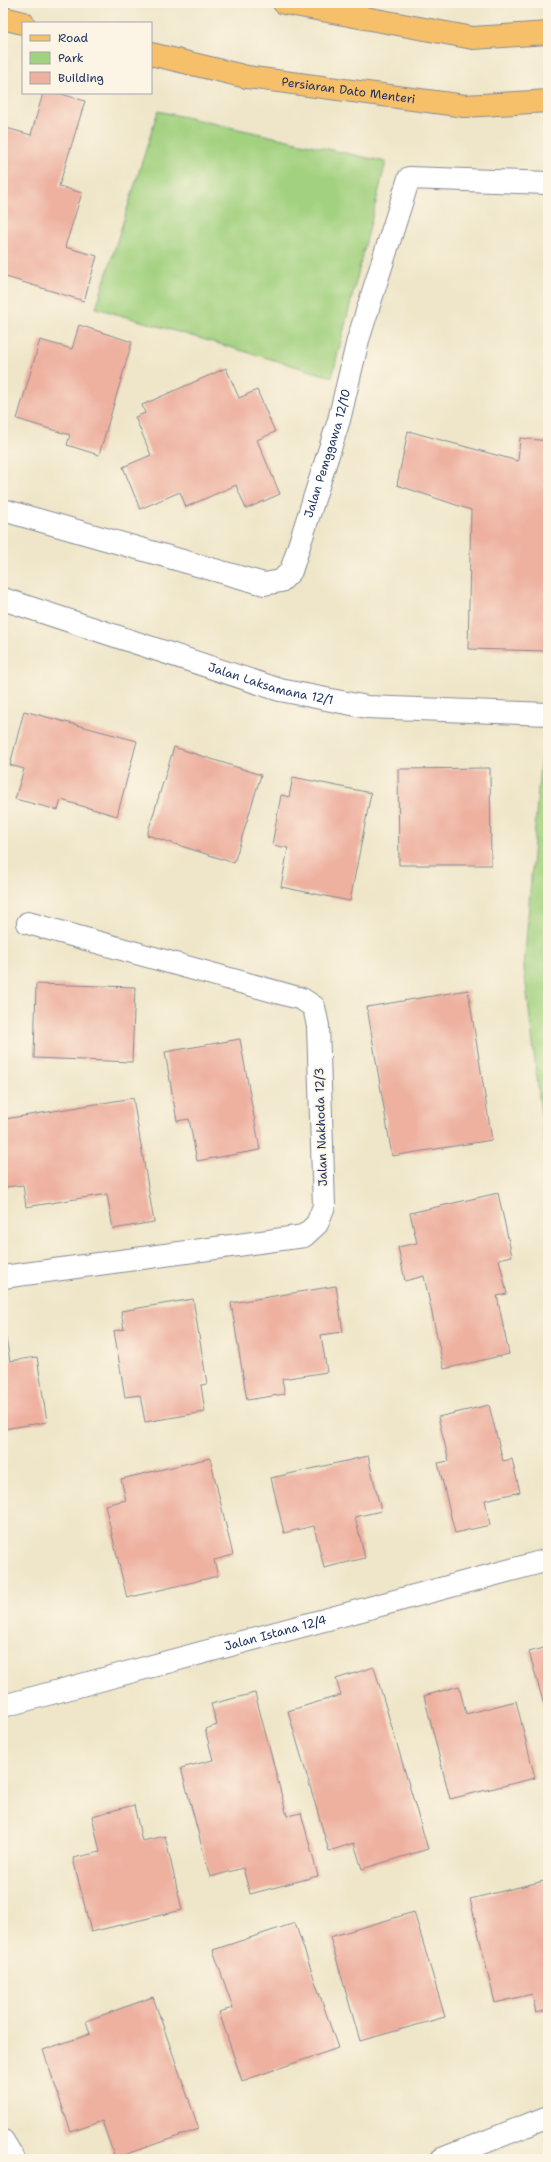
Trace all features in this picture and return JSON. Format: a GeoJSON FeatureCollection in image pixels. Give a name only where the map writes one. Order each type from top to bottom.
{"type":"FeatureCollection","features":[{"type":"Feature","properties":{"kind":"main road"},"geometry":{"type":"LineString","coordinates":[[284,3],[473,38],[548,33]]}},
{"type":"Feature","properties":{"kind":"main road","name":"Persiaran Dato Menteri"},"geometry":{"type":"LineString","coordinates":[[152,54],[247,76],[464,106],[548,101]]}},
{"type":"Feature","properties":{"kind":"street","name":"Jalan Pemggawa 12/10"},"geometry":{"type":"LineString","coordinates":[[3,510],[264,584],[281,581],[291,571],[319,485],[339,420],[358,340],[409,178],[548,183]]}},
{"type":"Feature","properties":{"kind":"street","name":"Jalan Laksamana 12/1"},"geometry":{"type":"LineString","coordinates":[[3,599],[280,690],[367,707],[548,714]]}},
{"type":"Feature","properties":{"kind":"street","name":"Jalan Nakhoda 12/3"},"geometry":{"type":"LineString","coordinates":[[3,1277],[304,1236],[317,1224],[324,1206],[318,1026],[314,1006],[302,999],[28,923]]}},
{"type":"Feature","properties":{"kind":"street","name":"Jalan Istana 12/4"},"geometry":{"type":"LineString","coordinates":[[3,1706],[548,1560]]}},
{"type":"Feature","properties":{"kind":"street"},"geometry":{"type":"LineString","coordinates":[[442,2159],[548,2117]]}},
{"type":"Feature","properties":{"kind":"street"},"geometry":{"type":"LineString","coordinates":[[3,2141],[14,2159]]}},
{"type":"Feature","properties":{"kind":"green space"},"geometry":{"type":"Polygon","coordinates":[[[158,111],[386,162],[332,377],[96,308],[158,111]]]}},
{"type":"Feature","properties":{"kind":"green space"},"geometry":{"type":"Polygon","coordinates":[[[541,753],[548,755],[548,1175],[524,967],[541,753]]]}},
{"type":"Feature","properties":{"kind":"building"},"geometry":{"type":"Polygon","coordinates":[[[43,94],[61,94],[85,101],[59,186],[82,193],[65,247],[97,256],[84,301],[3,276],[3,127],[31,135],[43,94]]]}},
{"type":"Feature","properties":{"kind":"building"},"geometry":{"type":"Polygon","coordinates":[[[79,325],[132,342],[99,455],[67,445],[70,435],[17,419],[40,340],[72,349],[79,325]]]}},
{"type":"Feature","properties":{"kind":"building"},"geometry":{"type":"Polygon","coordinates":[[[226,368],[239,398],[257,390],[275,432],[257,440],[280,494],[246,509],[236,485],[186,507],[180,492],[140,509],[123,467],[151,455],[135,417],[145,413],[142,405],[226,368]]]}},
{"type":"Feature","properties":{"kind":"building"},"geometry":{"type":"Polygon","coordinates":[[[408,431],[518,461],[520,438],[548,441],[548,651],[468,649],[471,510],[397,485],[408,431]]]}},
{"type":"Feature","properties":{"kind":"building"},"geometry":{"type":"Polygon","coordinates":[[[24,711],[137,741],[117,816],[61,800],[58,810],[15,799],[24,769],[10,765],[24,711]]]}},
{"type":"Feature","properties":{"kind":"building"},"geometry":{"type":"Polygon","coordinates":[[[174,747],[261,775],[234,863],[147,835],[174,747]]]}},
{"type":"Feature","properties":{"kind":"building"},"geometry":{"type":"Polygon","coordinates":[[[490,768],[491,865],[399,865],[398,769],[490,768]]]}},
{"type":"Feature","properties":{"kind":"building"},"geometry":{"type":"Polygon","coordinates":[[[293,777],[371,793],[350,901],[281,887],[288,848],[272,845],[281,795],[289,797],[293,777]]]}},
{"type":"Feature","properties":{"kind":"building"},"geometry":{"type":"Polygon","coordinates":[[[36,984],[135,987],[132,1062],[34,1058],[36,984]]]}},
{"type":"Feature","properties":{"kind":"building"},"geometry":{"type":"Polygon","coordinates":[[[468,990],[492,1140],[392,1156],[367,1007],[468,990]]]}},
{"type":"Feature","properties":{"kind":"building"},"geometry":{"type":"Polygon","coordinates":[[[240,1039],[260,1150],[197,1161],[189,1119],[177,1121],[165,1052],[240,1039]]]}},
{"type":"Feature","properties":{"kind":"building"},"geometry":{"type":"Polygon","coordinates":[[[133,1098],[154,1222],[113,1229],[107,1194],[26,1207],[23,1185],[5,1187],[3,1173],[3,1134],[7,1134],[5,1119],[133,1098]]]}},
{"type":"Feature","properties":{"kind":"building"},"geometry":{"type":"Polygon","coordinates":[[[498,1193],[512,1256],[499,1259],[507,1294],[497,1296],[509,1354],[444,1369],[424,1276],[405,1281],[398,1247],[417,1243],[410,1213],[498,1193]]]}},
{"type":"Feature","properties":{"kind":"building"},"geometry":{"type":"Polygon","coordinates":[[[336,1286],[343,1332],[321,1335],[327,1372],[282,1379],[285,1394],[247,1400],[231,1303],[336,1286]]]}},
{"type":"Feature","properties":{"kind":"building"},"geometry":{"type":"Polygon","coordinates":[[[193,1299],[207,1384],[201,1385],[205,1412],[145,1422],[140,1395],[125,1397],[114,1331],[124,1329],[121,1311],[193,1299]]]}},
{"type":"Feature","properties":{"kind":"building"},"geometry":{"type":"Polygon","coordinates":[[[5,1333],[10,1361],[37,1357],[47,1422],[3,1429],[3,1334],[5,1333]]]}},
{"type":"Feature","properties":{"kind":"building"},"geometry":{"type":"Polygon","coordinates":[[[489,1405],[503,1461],[512,1459],[520,1492],[485,1500],[490,1525],[455,1533],[438,1463],[449,1461],[438,1417],[489,1405]]]}},
{"type":"Feature","properties":{"kind":"building"},"geometry":{"type":"Polygon","coordinates":[[[368,1456],[381,1511],[355,1517],[365,1558],[324,1568],[314,1526],[284,1533],[271,1478],[368,1456]]]}},
{"type":"Feature","properties":{"kind":"building"},"geometry":{"type":"Polygon","coordinates":[[[210,1458],[233,1555],[214,1560],[218,1576],[127,1598],[105,1505],[126,1500],[121,1479],[210,1458]]]}},
{"type":"Feature","properties":{"kind":"building"},"geometry":{"type":"Polygon","coordinates":[[[548,1647],[548,1719],[529,1652],[548,1647]]]}},
{"type":"Feature","properties":{"kind":"building"},"geometry":{"type":"Polygon","coordinates":[[[374,1667],[428,1849],[362,1869],[354,1843],[329,1851],[288,1711],[341,1695],[336,1679],[374,1667]]]}},
{"type":"Feature","properties":{"kind":"building"},"geometry":{"type":"Polygon","coordinates":[[[459,1686],[466,1714],[516,1701],[535,1778],[450,1799],[424,1696],[459,1686]]]}},
{"type":"Feature","properties":{"kind":"building"},"geometry":{"type":"Polygon","coordinates":[[[255,1693],[287,1816],[301,1813],[318,1876],[250,1894],[243,1868],[210,1877],[181,1768],[213,1760],[205,1729],[217,1725],[211,1704],[255,1693]]]}},
{"type":"Feature","properties":{"kind":"building"},"geometry":{"type":"Polygon","coordinates":[[[134,1805],[142,1841],[165,1836],[182,1910],[91,1932],[73,1858],[100,1852],[92,1816],[134,1805]]]}},
{"type":"Feature","properties":{"kind":"building"},"geometry":{"type":"Polygon","coordinates":[[[548,1880],[548,2010],[536,2013],[532,1994],[495,2003],[470,1899],[548,1880]]]}},
{"type":"Feature","properties":{"kind":"building"},"geometry":{"type":"Polygon","coordinates":[[[414,1912],[445,2017],[360,2041],[330,1937],[414,1912]]]}},
{"type":"Feature","properties":{"kind":"building"},"geometry":{"type":"Polygon","coordinates":[[[295,1923],[338,2048],[242,2081],[219,2012],[233,2008],[213,1950],[295,1923]]]}},
{"type":"Feature","properties":{"kind":"building"},"geometry":{"type":"Polygon","coordinates":[[[153,1997],[199,2129],[115,2158],[102,2121],[71,2132],[43,2050],[90,2034],[86,2021],[153,1997]]]}}]}
